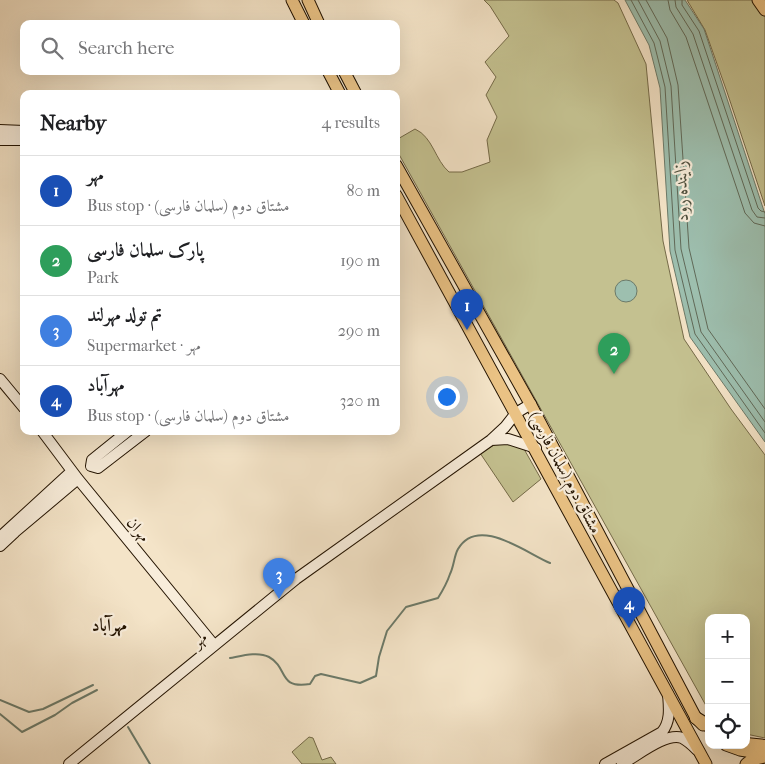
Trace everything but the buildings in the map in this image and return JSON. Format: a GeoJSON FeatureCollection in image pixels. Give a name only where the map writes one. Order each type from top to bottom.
{"type":"FeatureCollection","features":[{"type":"Feature","properties":{"kind":"highway"},"geometry":{"type":"LineString","coordinates":[[696,718],[705,724]]}},
{"type":"Feature","properties":{"kind":"highway"},"geometry":{"type":"LineString","coordinates":[[750,744],[765,746]]}},
{"type":"Feature","properties":{"kind":"main road"},"geometry":{"type":"LineString","coordinates":[[292,0],[302,20]]}},
{"type":"Feature","properties":{"kind":"main road"},"geometry":{"type":"LineString","coordinates":[[308,0],[317,20]]}},
{"type":"Feature","properties":{"kind":"main road"},"geometry":{"type":"LineString","coordinates":[[758,0],[765,10]]}},
{"type":"Feature","properties":{"kind":"main road"},"geometry":{"type":"LineString","coordinates":[[330,75],[338,90]]}},
{"type":"Feature","properties":{"kind":"main road"},"geometry":{"type":"LineString","coordinates":[[346,75],[354,90]]}},
{"type":"Feature","properties":{"kind":"main road","name":"مشتاق دوم (سلمان فارسی)"},"geometry":{"type":"LineString","coordinates":[[400,172],[531,404],[696,718],[705,728]]}},
{"type":"Feature","properties":{"kind":"main road","name":"مشتاق دوم (سلمان فارسی)"},"geometry":{"type":"LineString","coordinates":[[400,202],[536,448],[706,764]]}},
{"type":"Feature","properties":{"kind":"main road"},"geometry":{"type":"LineString","coordinates":[[740,749],[765,755]]}},
{"type":"Feature","properties":{"kind":"main road"},"geometry":{"type":"LineString","coordinates":[[746,764],[765,755]]}},
{"type":"Feature","properties":{"kind":"street"},"geometry":{"type":"LineString","coordinates":[[0,130],[20,131]]}},
{"type":"Feature","properties":{"kind":"street"},"geometry":{"type":"LineString","coordinates":[[0,140],[20,140]]}},
{"type":"Feature","properties":{"kind":"street"},"geometry":{"type":"LineString","coordinates":[[0,379],[20,403]]}},
{"type":"Feature","properties":{"kind":"street","name":"مهر"},"geometry":{"type":"LineString","coordinates":[[69,764],[303,574],[491,440],[516,413],[531,404]]}},
{"type":"Feature","properties":{"kind":"street","name":"مهران"},"geometry":{"type":"LineString","coordinates":[[45,435],[75,475],[214,645]]}},
{"type":"Feature","properties":{"kind":"street"},"geometry":{"type":"LineString","coordinates":[[123,435],[92,460],[91,466],[98,468],[141,435]]}},
{"type":"Feature","properties":{"kind":"street"},"geometry":{"type":"LineString","coordinates":[[491,440],[508,439],[536,448]]}},
{"type":"Feature","properties":{"kind":"street"},"geometry":{"type":"LineString","coordinates":[[0,536],[75,475]]}},
{"type":"Feature","properties":{"kind":"street"},"geometry":{"type":"LineString","coordinates":[[0,546],[75,475]]}},
{"type":"Feature","properties":{"kind":"street"},"geometry":{"type":"LineString","coordinates":[[622,764],[663,736],[668,720],[668,693]]}},
{"type":"Feature","properties":{"kind":"street"},"geometry":{"type":"LineString","coordinates":[[605,764],[663,736],[680,738],[700,752]]}},
{"type":"Feature","properties":{"kind":"shaded area"},"geometry":{"type":"Polygon","coordinates":[[[484,0],[614,0],[618,3],[646,64],[663,241],[684,339],[731,409],[765,455],[765,738],[750,735],[750,614],[705,614],[705,704],[400,156],[400,138],[415,129],[426,137],[449,172],[462,172],[490,162],[487,140],[497,117],[486,95],[496,77],[485,62],[509,36],[490,6],[484,0]]]}},
{"type":"Feature","properties":{"kind":"shaded area"},"geometry":{"type":"Polygon","coordinates":[[[687,0],[754,0],[765,16],[765,206],[705,30],[687,0]]]}},
{"type":"Feature","properties":{"kind":"shaded area"},"geometry":{"type":"Polygon","coordinates":[[[502,442],[524,449],[541,479],[513,502],[480,453],[502,442]]]}},
{"type":"Feature","properties":{"kind":"shaded area"},"geometry":{"type":"Polygon","coordinates":[[[309,737],[313,738],[322,760],[331,757],[336,764],[302,764],[292,752],[309,737]]]}},
{"type":"Feature","properties":{"kind":"water","name":"زاینده رود"},"geometry":{"type":"Polygon","coordinates":[[[625,0],[685,0],[704,29],[765,214],[765,442],[690,337],[670,251],[660,88],[649,45],[625,0]]]}},
{"type":"Feature","properties":{"kind":"water"},"geometry":{"type":"Polygon","coordinates":[[[626,280],[634,283],[637,291],[634,299],[626,302],[618,299],[615,291],[618,283],[626,280]]]}},
{"type":"Feature","properties":{"kind":"waterway"},"geometry":{"type":"LineString","coordinates":[[230,658],[255,654],[265,655],[275,662],[288,681],[300,685],[310,684],[315,676],[321,674],[360,683],[376,676],[379,657],[387,631],[406,607],[438,598],[448,580],[458,549],[467,539],[477,535],[490,536],[516,545],[550,563]]}},
{"type":"Feature","properties":{"kind":"waterway"},"geometry":{"type":"LineString","coordinates":[[0,700],[29,712],[43,709],[93,685]]}},
{"type":"Feature","properties":{"kind":"waterway"},"geometry":{"type":"LineString","coordinates":[[0,714],[22,732],[97,690]]}},
{"type":"Feature","properties":{"kind":"waterway"},"geometry":{"type":"LineString","coordinates":[[128,727],[150,764]]}},
{"type":"Feature","properties":{"kind":"place","name":"مهر"},"geometry":{"type":"Point","coordinates":[467,330]}},
{"type":"Feature","properties":{"kind":"place","name":"پارک سلمان فارسی"},"geometry":{"type":"Point","coordinates":[614,374]}},
{"type":"Feature","properties":{"kind":"place","name":"تم تولد مهرلند"},"geometry":{"type":"Point","coordinates":[279,599]}},
{"type":"Feature","properties":{"kind":"place","name":"مهرآباد"},"geometry":{"type":"Point","coordinates":[629,628]}},
{"type":"Feature","properties":{"kind":"district","name":"مهرآباد"},"geometry":{"type":"Point","coordinates":[109,625]}}]}
